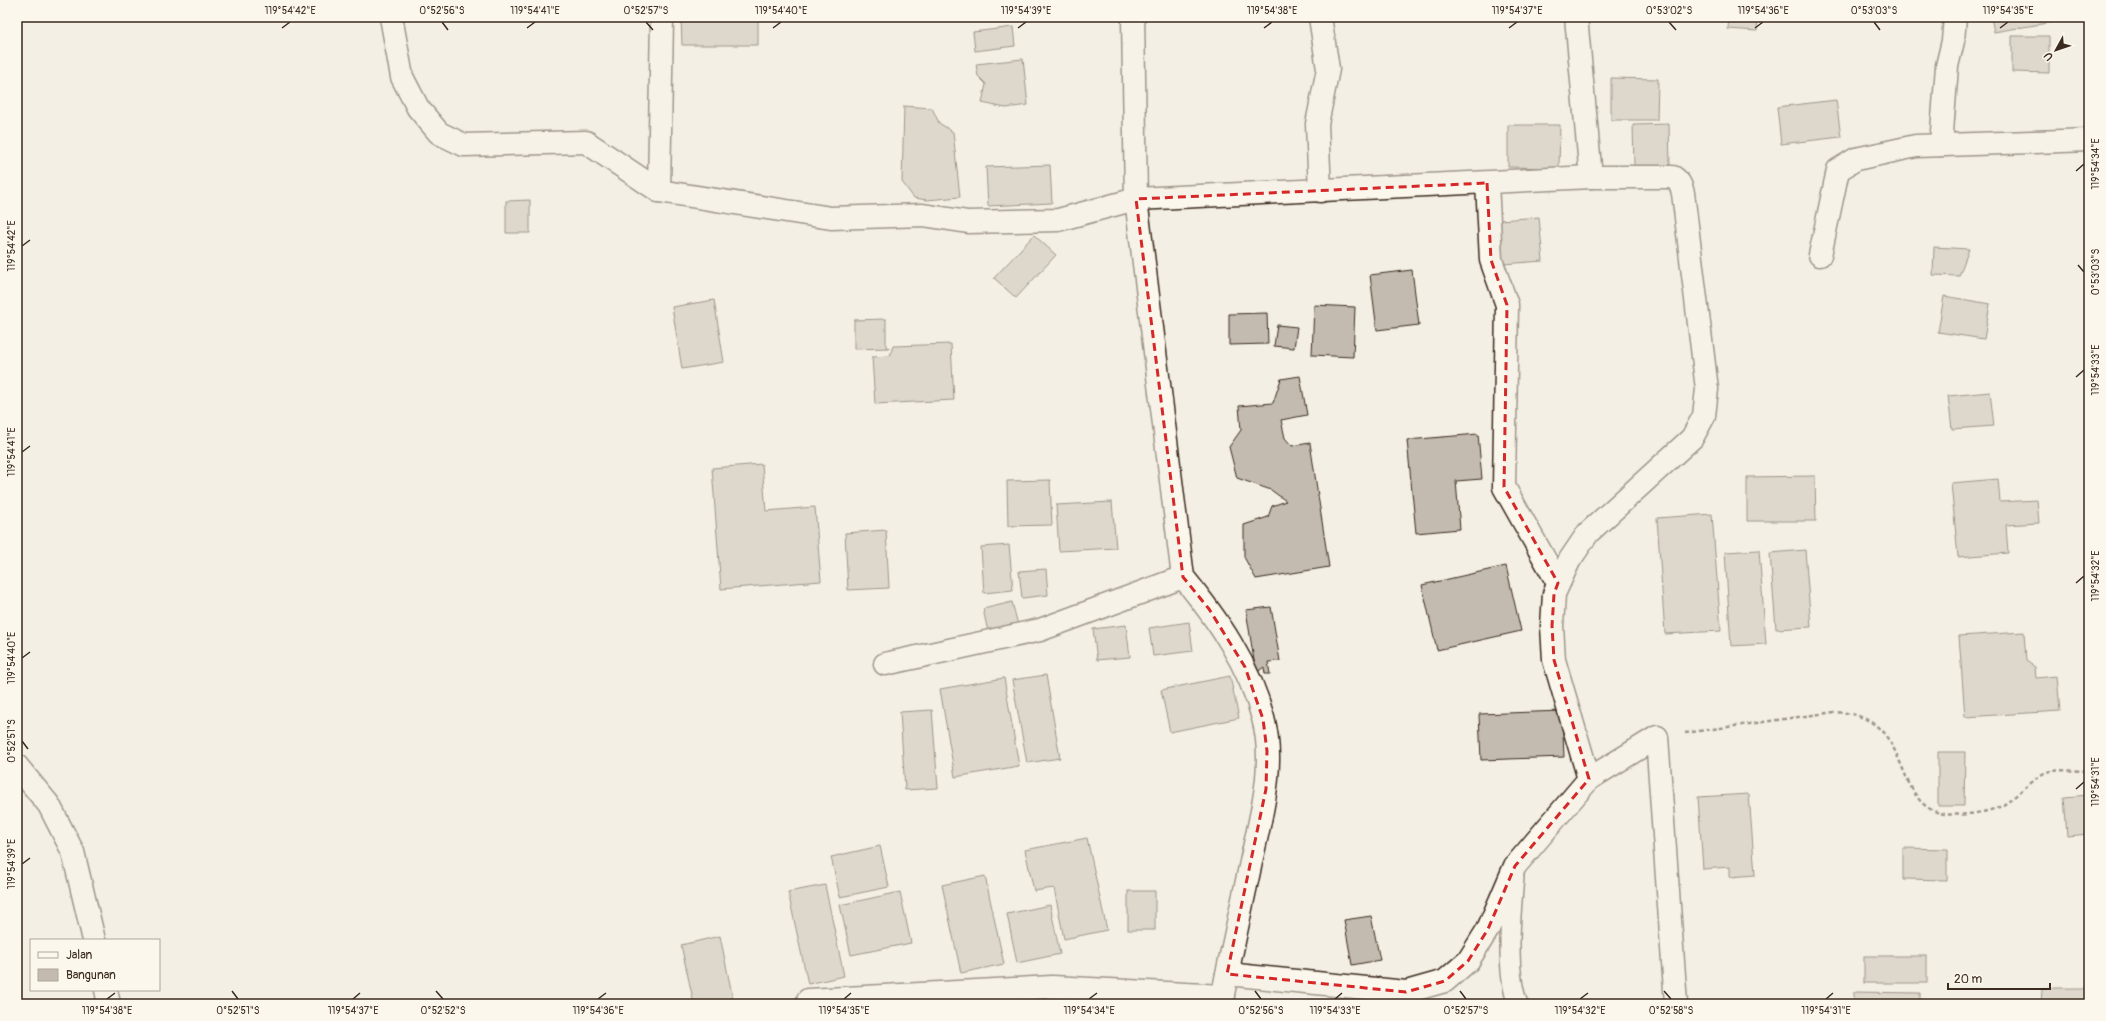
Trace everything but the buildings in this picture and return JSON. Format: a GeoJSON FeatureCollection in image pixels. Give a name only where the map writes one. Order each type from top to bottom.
{"type":"FeatureCollection","features":[{"type":"Feature","properties":{"kind":"street"},"geometry":{"type":"LineString","coordinates":[[391,17],[402,77],[418,108],[439,133],[464,145],[586,142],[659,191],[831,218],[923,215],[968,222],[1058,220],[1136,199],[1591,177],[1673,177],[1680,183],[1683,193],[1707,388],[1704,416],[1692,438],[1588,532],[1569,561],[1554,594],[1552,620],[1554,660],[1589,779]]}},
{"type":"Feature","properties":{"kind":"street"},"geometry":{"type":"LineString","coordinates":[[659,191],[662,17]]}},
{"type":"Feature","properties":{"kind":"street"},"geometry":{"type":"LineString","coordinates":[[808,1000],[1052,987],[1222,1000],[1266,789],[1267,751],[1263,719],[1245,667],[1209,609],[1183,577],[1136,199],[1132,17]]}},
{"type":"Feature","properties":{"kind":"street"},"geometry":{"type":"LineString","coordinates":[[1320,17],[1328,69],[1317,124],[1320,191]]}},
{"type":"Feature","properties":{"kind":"street"},"geometry":{"type":"LineString","coordinates":[[1576,17],[1591,177]]}},
{"type":"Feature","properties":{"kind":"street"},"geometry":{"type":"LineString","coordinates":[[1941,145],[1947,66],[1953,41],[1955,17]]}},
{"type":"Feature","properties":{"kind":"street"},"geometry":{"type":"LineString","coordinates":[[1820,255],[1838,170],[1856,159],[1916,146],[2089,140]]}},
{"type":"Feature","properties":{"kind":"street"},"geometry":{"type":"LineString","coordinates":[[1487,183],[1491,260],[1507,305],[1504,487],[1558,583]]}},
{"type":"Feature","properties":{"kind":"street"},"geometry":{"type":"LineString","coordinates":[[885,664],[1040,630],[1183,577]]}},
{"type":"Feature","properties":{"kind":"street"},"geometry":{"type":"LineString","coordinates":[[1227,974],[1406,992],[1445,981],[1468,961],[1488,929],[1515,866],[1589,779],[1657,737],[1676,1004]]}},
{"type":"Feature","properties":{"kind":"street"},"geometry":{"type":"LineString","coordinates":[[17,766],[49,805],[73,852],[94,939]]}},
{"type":"Feature","properties":{"kind":"street"},"geometry":{"type":"LineString","coordinates":[[106,991],[110,1004]]}},
{"type":"Feature","properties":{"kind":"lane"},"geometry":{"type":"LineString","coordinates":[[1515,866],[1511,922],[1512,990],[1518,1004]]}},
{"type":"Feature","properties":{"kind":"path"},"geometry":{"type":"LineString","coordinates":[[1657,737],[1834,712],[1851,713],[1865,718],[1882,730],[1894,746],[1910,786],[1926,806],[1943,814],[1971,814],[2002,806],[2046,772],[2089,771]]}},
{"type":"Feature","properties":{"kind":"highlighted area"},"geometry":{"type":"Polygon","coordinates":[[[1487,183],[1491,260],[1507,305],[1504,487],[1558,583],[1554,594],[1552,626],[1554,660],[1589,779],[1515,866],[1488,929],[1468,961],[1445,981],[1406,992],[1227,974],[1266,789],[1267,751],[1263,719],[1245,667],[1209,609],[1183,577],[1136,199],[1487,183]]]}}]}
